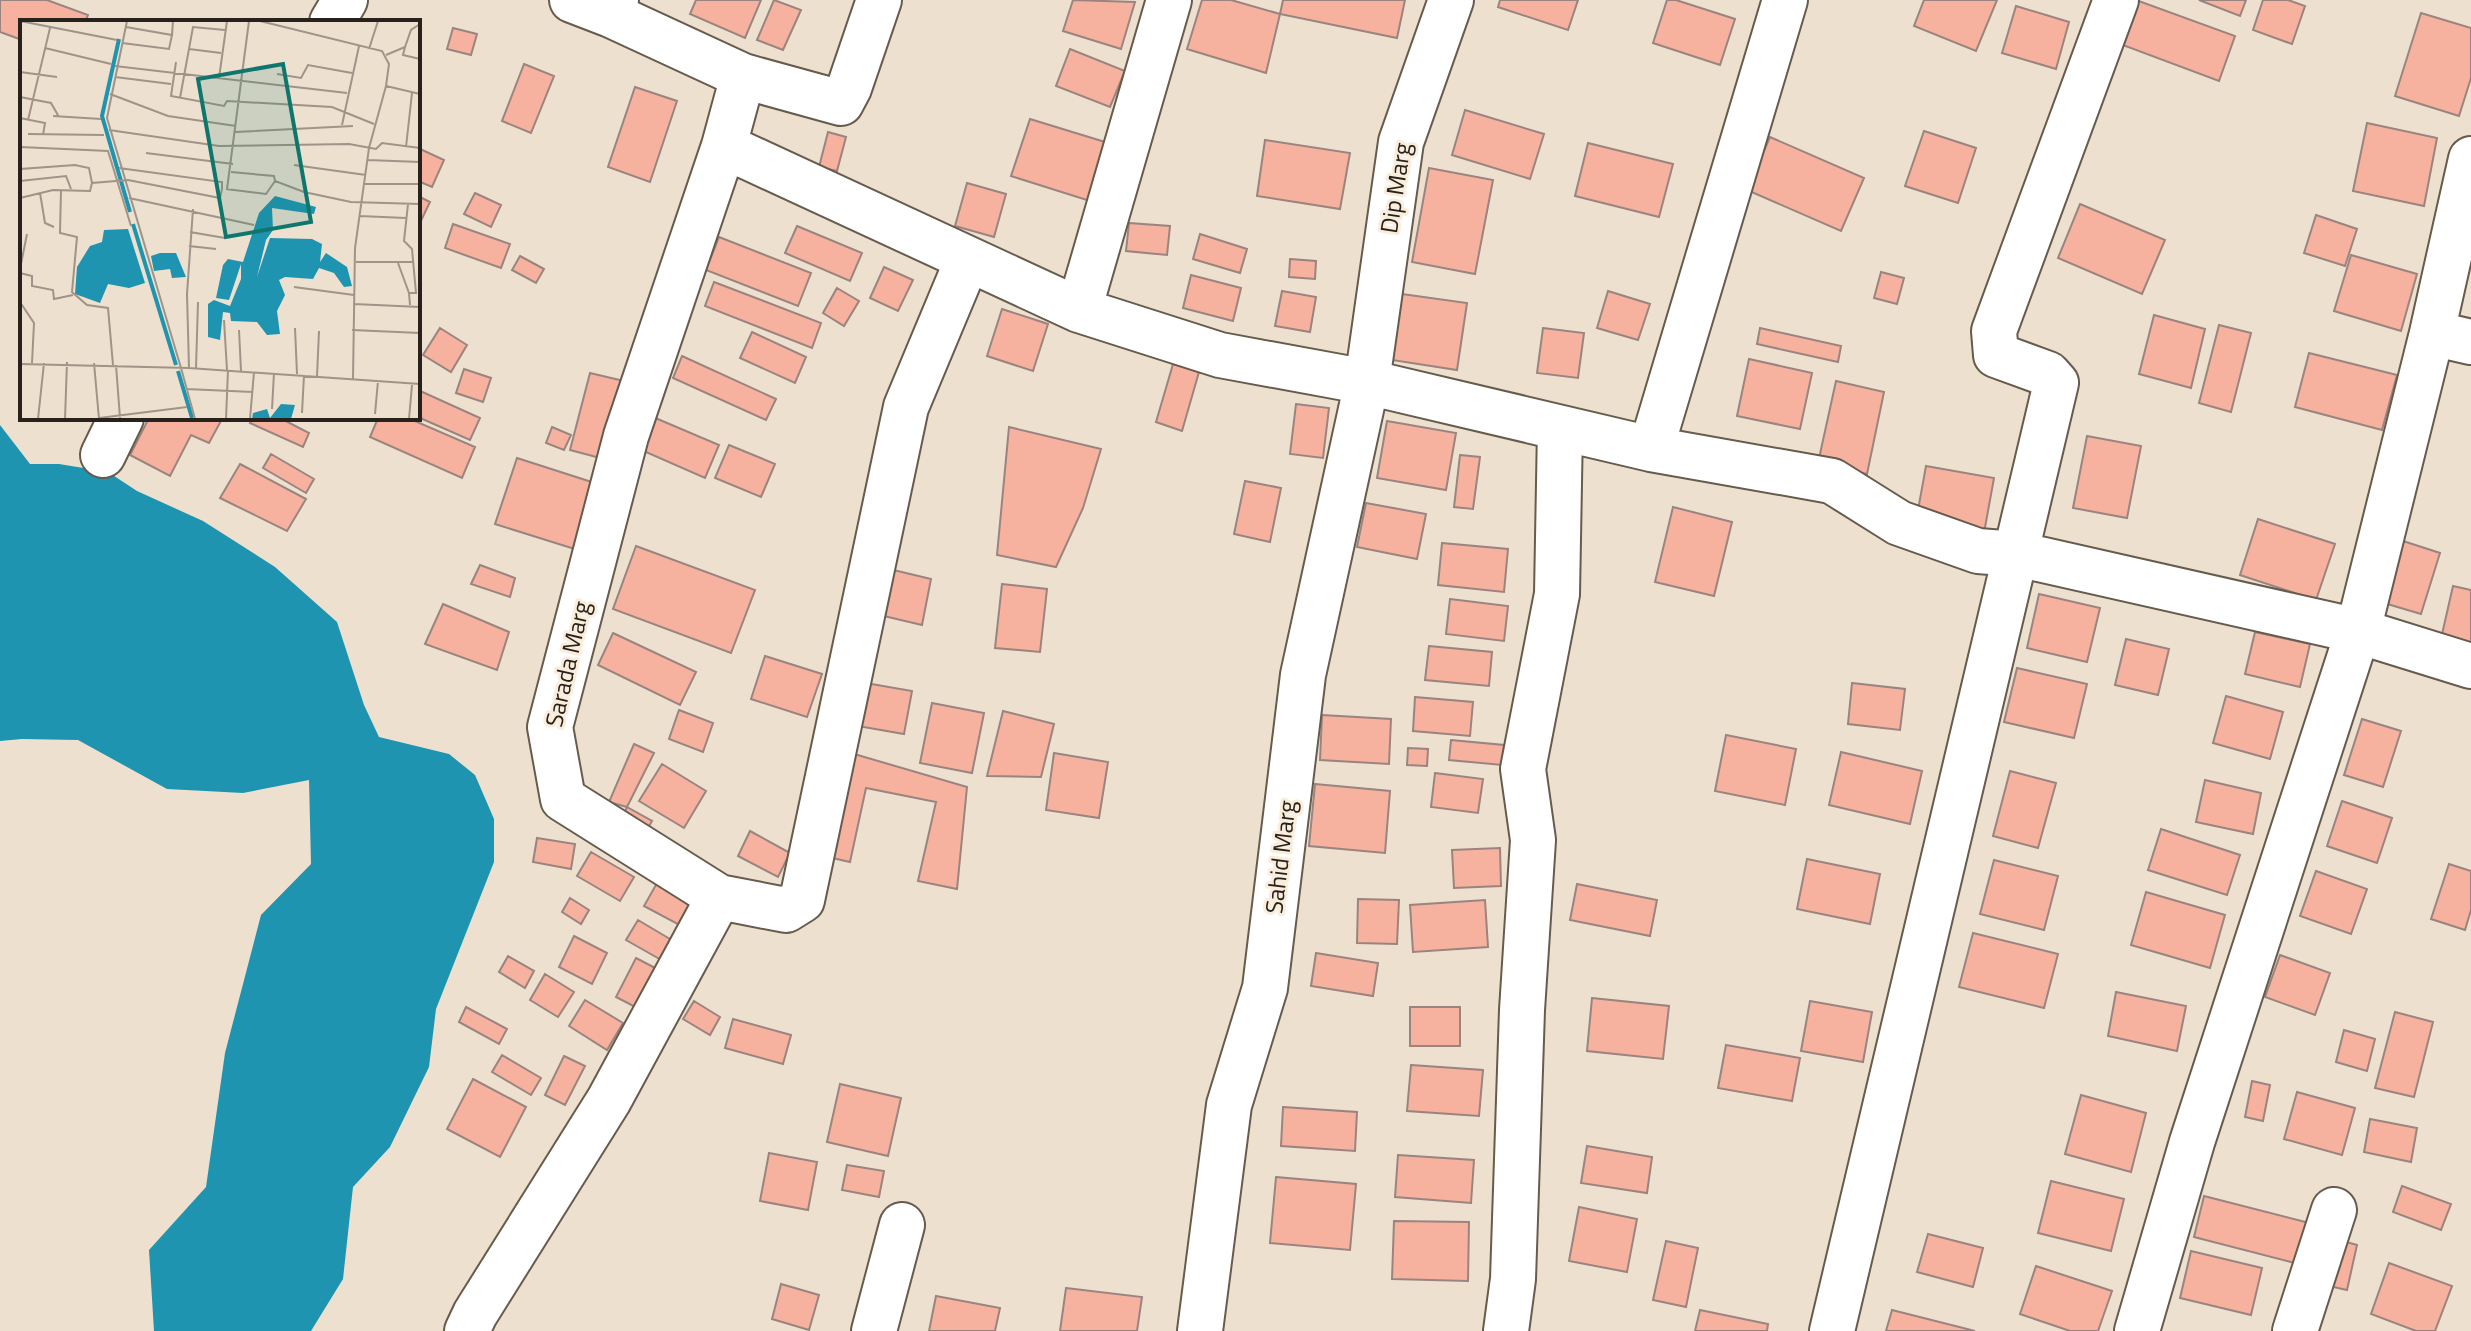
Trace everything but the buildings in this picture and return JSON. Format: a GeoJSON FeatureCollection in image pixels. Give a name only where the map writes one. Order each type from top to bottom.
{"type":"FeatureCollection","features":[{"type":"Feature","properties":{"kind":"street"},"geometry":{"type":"LineString","coordinates":[[333,20],[345,0]]}},
{"type":"Feature","properties":{"kind":"street"},"geometry":{"type":"LineString","coordinates":[[600,5],[743,76],[841,103],[879,0]]}},
{"type":"Feature","properties":{"kind":"street"},"geometry":{"type":"LineString","coordinates":[[1079,310],[1169,0]]}},
{"type":"Feature","properties":{"kind":"street","name":"Dip Marg"},"geometry":{"type":"LineString","coordinates":[[1367,382],[1401,142],[1451,0]]}},
{"type":"Feature","properties":{"kind":"street"},"geometry":{"type":"LineString","coordinates":[[1651,449],[1785,0]]}},
{"type":"Feature","properties":{"kind":"street"},"geometry":{"type":"LineString","coordinates":[[1832,1331],[2056,383],[2048,374],[1996,355],[1994,331],[2116,0]]}},
{"type":"Feature","properties":{"kind":"street","name":"Sarada Marg"},"geometry":{"type":"LineString","coordinates":[[719,897],[563,799],[550,727],[626,436],[724,146],[743,76]]}},
{"type":"Feature","properties":{"kind":"street"},"geometry":{"type":"LineString","coordinates":[[724,146],[967,261],[1079,310],[1220,355],[1367,382],[1651,449],[1832,481],[1899,523],[1978,551],[2017,554],[2358,631],[2471,666]]}},
{"type":"Feature","properties":{"kind":"street"},"geometry":{"type":"LineString","coordinates":[[2137,1331],[2192,1142],[2452,337],[2471,159]]}},
{"type":"Feature","properties":{"kind":"street"},"geometry":{"type":"LineString","coordinates":[[467,1331],[609,1100],[719,897],[786,910],[802,900],[906,407],[967,261]]}},
{"type":"Feature","properties":{"kind":"street","name":"Sahid Marg"},"geometry":{"type":"LineString","coordinates":[[1200,1331],[1229,1105],[1265,988],[1303,675],[1367,382]]}},
{"type":"Feature","properties":{"kind":"street"},"geometry":{"type":"LineString","coordinates":[[1506,1331],[1513,1279],[1522,1010],[1533,840],[1523,769],[1557,594],[1560,428]]}},
{"type":"Feature","properties":{"kind":"street"},"geometry":{"type":"LineString","coordinates":[[2295,1331],[2334,1210]]}},
{"type":"Feature","properties":{"kind":"street"},"geometry":{"type":"LineString","coordinates":[[874,1331],[902,1225]]}},
{"type":"Feature","properties":{"kind":"water"},"geometry":{"type":"Polygon","coordinates":[[[0,425],[30,464],[59,464],[108,472],[137,491],[203,521],[275,567],[337,622],[364,705],[379,737],[449,754],[475,775],[494,819],[494,862],[436,1009],[429,1067],[390,1147],[353,1187],[343,1279],[311,1331],[154,1331],[149,1250],[206,1187],[225,1053],[261,915],[311,864],[309,780],[243,793],[167,789],[78,740],[0,741],[0,425]]]}}]}
